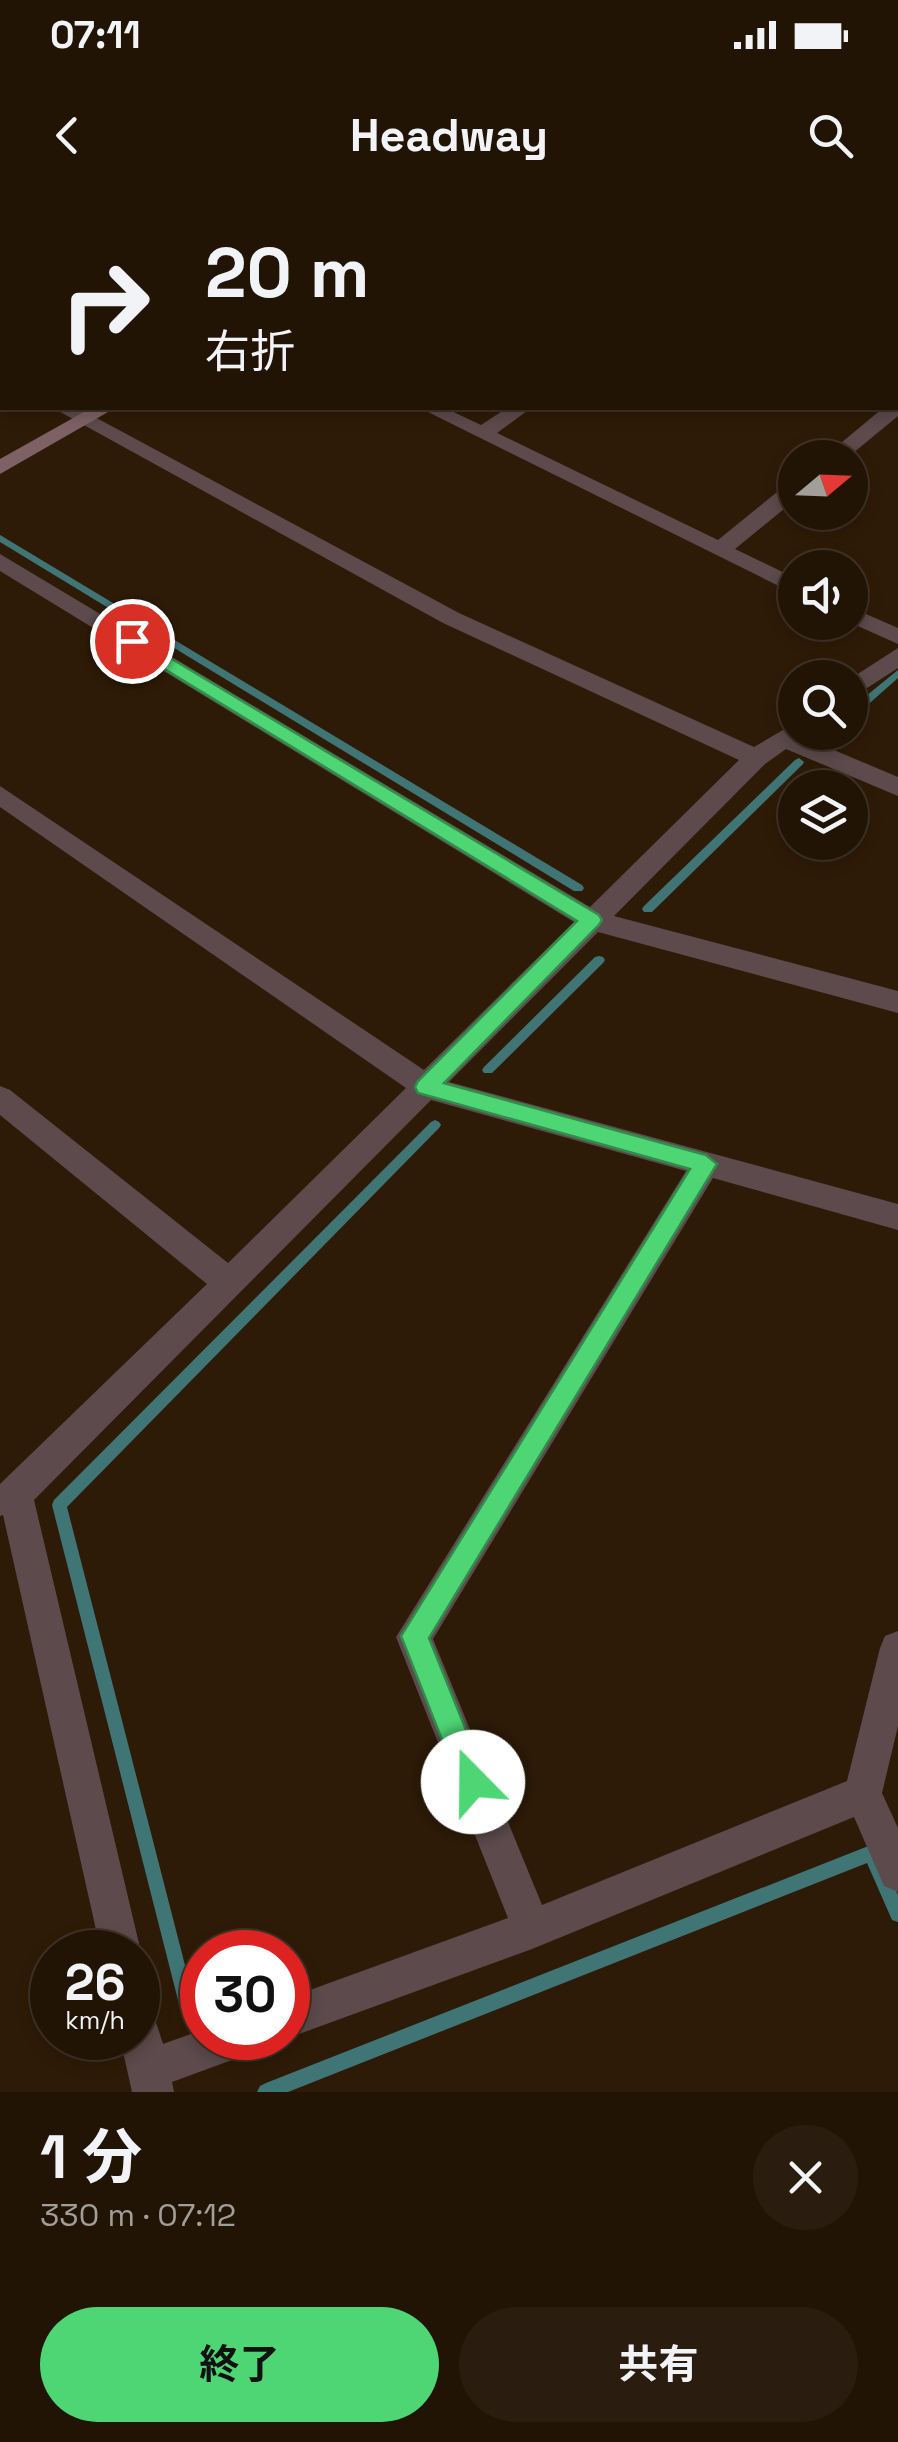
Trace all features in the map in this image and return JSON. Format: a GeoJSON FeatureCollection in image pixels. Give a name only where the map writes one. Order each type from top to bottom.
{"type":"FeatureCollection","features":[{"type":"Feature","properties":{"kind":"street"},"geometry":{"type":"LineString","coordinates":[[434,410],[778,579]]}},
{"type":"Feature","properties":{"kind":"street"},"geometry":{"type":"LineString","coordinates":[[482,433],[518,410]]}},
{"type":"Feature","properties":{"kind":"street"},"geometry":{"type":"LineString","coordinates":[[856,440],[892,410]]}},
{"type":"Feature","properties":{"kind":"street"},"geometry":{"type":"LineString","coordinates":[[0,468],[84,411],[451,618],[756,758]]}},
{"type":"Feature","properties":{"kind":"street"},"geometry":{"type":"LineString","coordinates":[[720,550],[778,503]]}},
{"type":"Feature","properties":{"kind":"street"},"geometry":{"type":"LineString","coordinates":[[0,561],[591,920],[898,1002]]}},
{"type":"Feature","properties":{"kind":"street"},"geometry":{"type":"LineString","coordinates":[[868,623],[898,637]]}},
{"type":"Feature","properties":{"kind":"street"},"geometry":{"type":"LineString","coordinates":[[868,678],[898,656]]}},
{"type":"Feature","properties":{"kind":"street"},"geometry":{"type":"LineString","coordinates":[[116,1930],[8,1497],[756,758],[778,743]]}},
{"type":"Feature","properties":{"kind":"street"},"geometry":{"type":"LineString","coordinates":[[821,750],[898,788]]}},
{"type":"Feature","properties":{"kind":"street"},"geometry":{"type":"LineString","coordinates":[[0,796],[426,1087],[898,1217]]}},
{"type":"Feature","properties":{"kind":"street"},"geometry":{"type":"LineString","coordinates":[[0,1098],[228,1281]]}},
{"type":"Feature","properties":{"kind":"street"},"geometry":{"type":"LineString","coordinates":[[532,1928],[414,1636],[706,1164]]}},
{"type":"Feature","properties":{"kind":"street"},"geometry":{"type":"LineString","coordinates":[[898,1648],[862,1794],[898,1872]]}},
{"type":"Feature","properties":{"kind":"street"},"geometry":{"type":"LineString","coordinates":[[310,2010],[532,1928],[862,1794]]}},
{"type":"Feature","properties":{"kind":"street"},"geometry":{"type":"LineString","coordinates":[[150,2081],[192,2060]]}},
{"type":"Feature","properties":{"kind":"waterway"},"geometry":{"type":"LineString","coordinates":[[0,538],[578,888]]}},
{"type":"Feature","properties":{"kind":"waterway"},"geometry":{"type":"LineString","coordinates":[[868,699],[898,673]]}},
{"type":"Feature","properties":{"kind":"waterway"},"geometry":{"type":"LineString","coordinates":[[648,909],[799,762]]}},
{"type":"Feature","properties":{"kind":"waterway"},"geometry":{"type":"LineString","coordinates":[[488,1070],[599,960]]}},
{"type":"Feature","properties":{"kind":"waterway"},"geometry":{"type":"LineString","coordinates":[[180,1977],[59,1505],[435,1125]]}},
{"type":"Feature","properties":{"kind":"waterway"},"geometry":{"type":"LineString","coordinates":[[266,2092],[871,1853],[898,1914]]}},
{"type":"Feature","properties":{"kind":"route"},"geometry":{"type":"LineString","coordinates":[[132,641],[591,920],[426,1087],[706,1164],[414,1636],[473,1782]]}}]}
